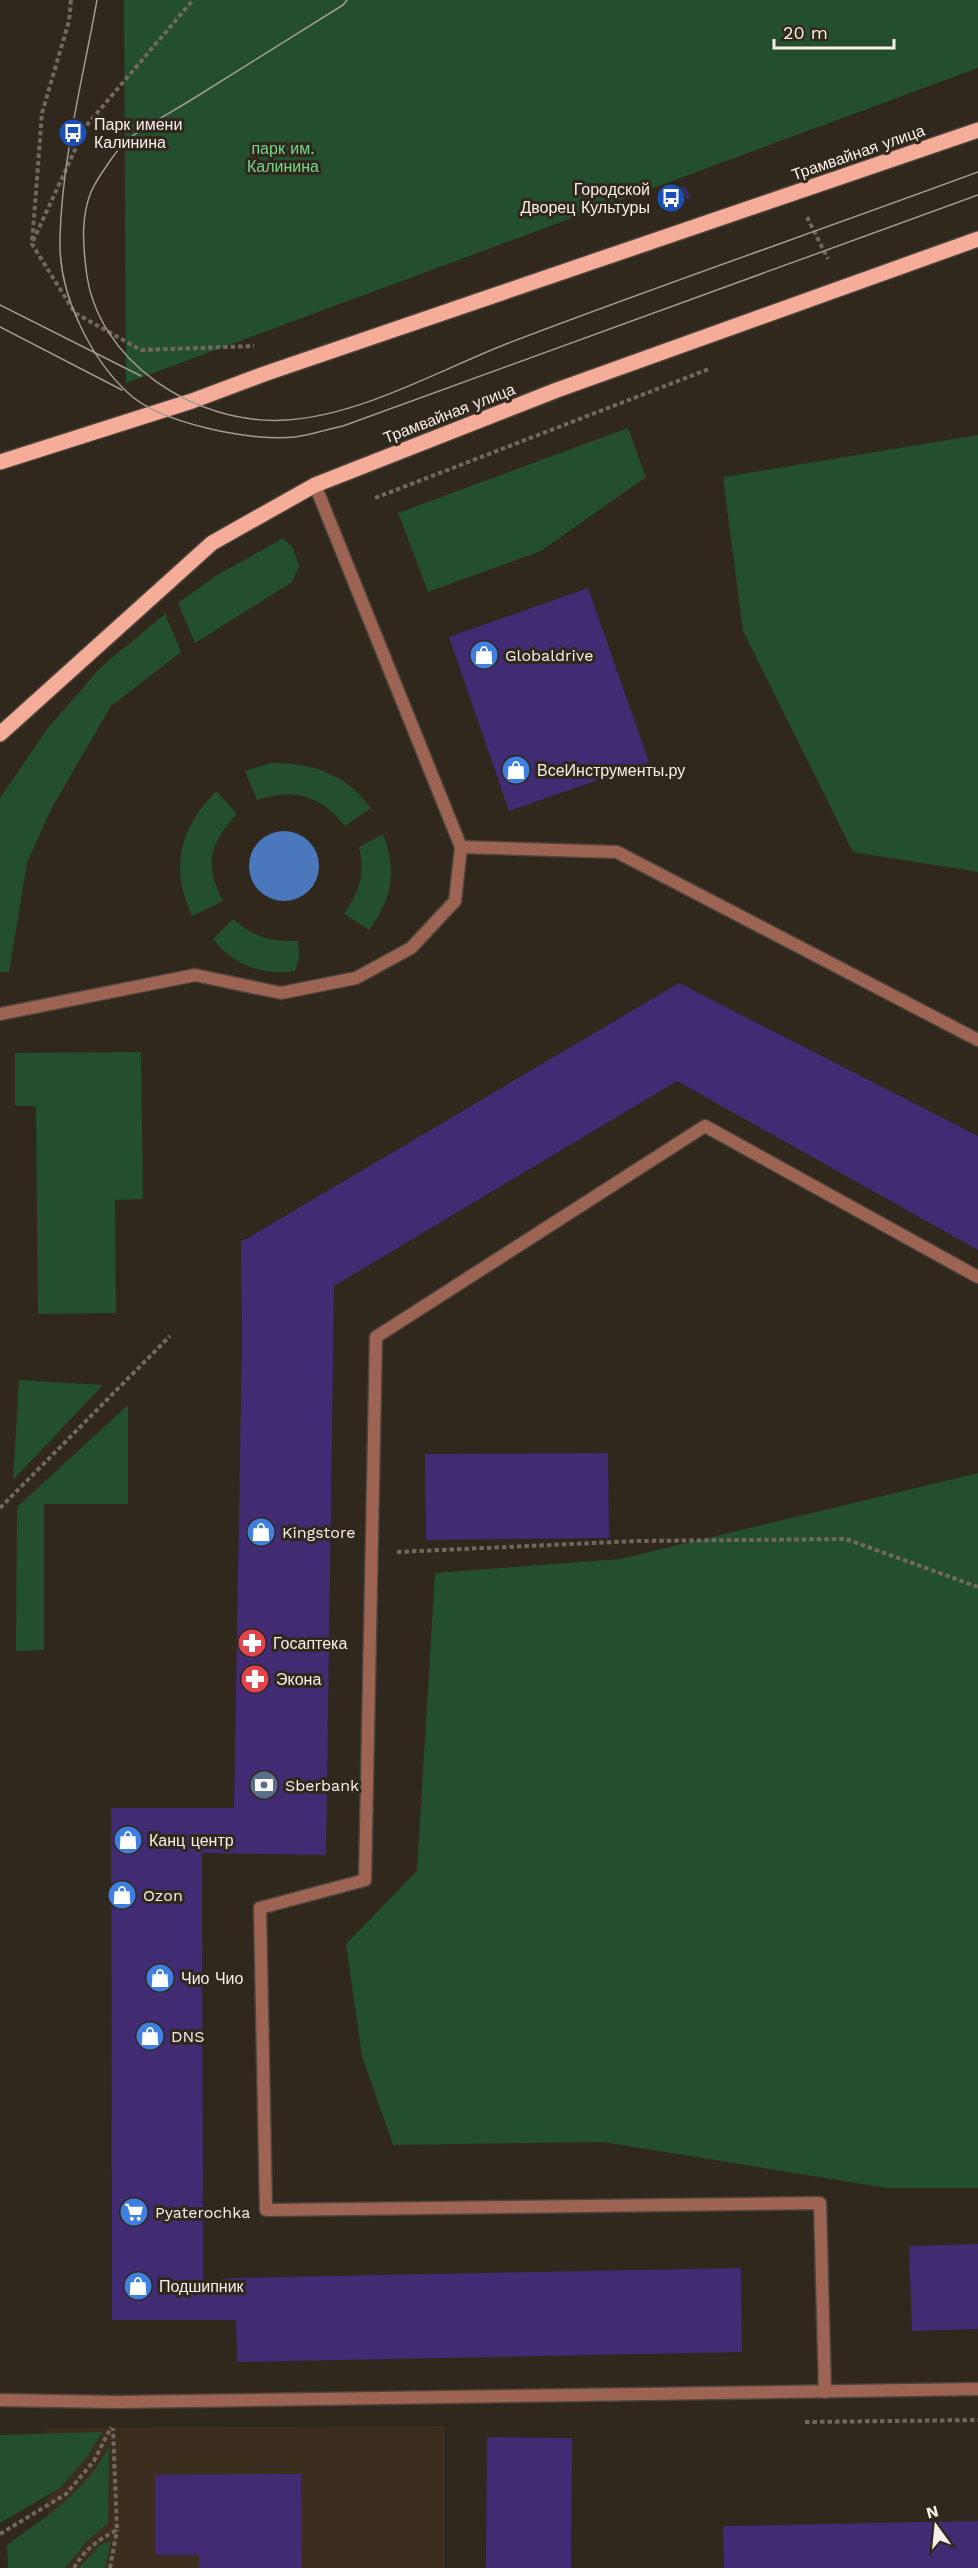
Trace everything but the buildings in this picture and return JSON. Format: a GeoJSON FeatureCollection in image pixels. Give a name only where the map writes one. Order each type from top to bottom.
{"type":"FeatureCollection","features":[{"type":"Feature","properties":{"kind":"main road","name":"Трамвайная улица"},"geometry":{"type":"LineString","coordinates":[[0,462],[181,404],[978,130]]}},
{"type":"Feature","properties":{"kind":"main road","name":"Трамвайная улица"},"geometry":{"type":"LineString","coordinates":[[0,734],[212,543],[315,484],[557,390],[978,239]]}},
{"type":"Feature","properties":{"kind":"lane"},"geometry":{"type":"LineString","coordinates":[[0,1014],[195,975],[281,993],[356,978],[411,948],[455,901],[461,847],[315,484]]}},
{"type":"Feature","properties":{"kind":"lane"},"geometry":{"type":"LineString","coordinates":[[461,847],[617,852],[978,1040]]}},
{"type":"Feature","properties":{"kind":"lane"},"geometry":{"type":"LineString","coordinates":[[825,2392],[820,2203],[266,2210],[260,1908],[365,1880],[376,1337],[705,1126],[978,1277]]}},
{"type":"Feature","properties":{"kind":"lane"},"geometry":{"type":"LineString","coordinates":[[0,2400],[116,2402],[978,2389]]}},
{"type":"Feature","properties":{"kind":"path"},"geometry":{"type":"LineString","coordinates":[[71,0],[69,21],[42,112],[32,244],[75,314],[141,350],[255,346]]}},
{"type":"Feature","properties":{"kind":"path"},"geometry":{"type":"LineString","coordinates":[[32,244],[86,126],[194,0]]}},
{"type":"Feature","properties":{"kind":"path"},"geometry":{"type":"LineString","coordinates":[[807,217],[828,259]]}},
{"type":"Feature","properties":{"kind":"path"},"geometry":{"type":"LineString","coordinates":[[375,498],[717,366]]}},
{"type":"Feature","properties":{"kind":"path"},"geometry":{"type":"LineString","coordinates":[[0,1508],[170,1336]]}},
{"type":"Feature","properties":{"kind":"path"},"geometry":{"type":"LineString","coordinates":[[372,1553],[637,1541],[846,1539],[978,1587]]}},
{"type":"Feature","properties":{"kind":"path"},"geometry":{"type":"LineString","coordinates":[[804,2422],[978,2420]]}},
{"type":"Feature","properties":{"kind":"path"},"geometry":{"type":"LineString","coordinates":[[0,2534],[66,2494],[94,2461],[112,2425],[117,2530],[110,2568]]}},
{"type":"Feature","properties":{"kind":"path"},"geometry":{"type":"LineString","coordinates":[[74,2568],[79,2559],[98,2540],[117,2530]]}},
{"type":"Feature","properties":{"kind":"shaded area"},"geometry":{"type":"Polygon","coordinates":[[[445,2426],[445,2568],[48,2568],[47,2428],[445,2426]]]}},
{"type":"Feature","properties":{"kind":"green space","name":"парк им. Калинина"},"geometry":{"type":"Polygon","coordinates":[[[124,0],[978,0],[978,68],[126,383],[124,0]]]}},
{"type":"Feature","properties":{"kind":"green space"},"geometry":{"type":"Polygon","coordinates":[[[628,428],[646,477],[541,551],[428,592],[398,513],[628,428]]]}},
{"type":"Feature","properties":{"kind":"green space"},"geometry":{"type":"Polygon","coordinates":[[[978,435],[978,872],[853,852],[743,631],[723,477],[978,435]]]}},
{"type":"Feature","properties":{"kind":"green space"},"geometry":{"type":"Polygon","coordinates":[[[283,538],[293,548],[299,566],[292,582],[195,643],[178,603],[214,577],[283,538]]]}},
{"type":"Feature","properties":{"kind":"green space"},"geometry":{"type":"Polygon","coordinates":[[[165,614],[181,652],[111,706],[50,811],[27,863],[9,972],[0,972],[0,798],[47,729],[101,667],[165,614]]]}},
{"type":"Feature","properties":{"kind":"green space"},"geometry":{"type":"Polygon","coordinates":[[[271,763],[301,765],[327,772],[350,786],[371,808],[345,826],[326,807],[306,797],[283,795],[257,800],[245,771],[271,763]]]}},
{"type":"Feature","properties":{"kind":"green space"},"geometry":{"type":"Polygon","coordinates":[[[216,791],[237,814],[220,835],[212,855],[213,876],[223,901],[192,916],[181,882],[182,850],[186,835],[194,820],[203,805],[216,791]]]}},
{"type":"Feature","properties":{"kind":"green space"},"geometry":{"type":"Polygon","coordinates":[[[383,834],[390,861],[390,884],[383,907],[369,930],[344,914],[360,882],[362,865],[359,847],[383,834]]]}},
{"type":"Feature","properties":{"kind":"green space"},"geometry":{"type":"Polygon","coordinates":[[[233,919],[263,937],[298,941],[299,959],[295,971],[260,970],[249,967],[230,956],[213,939],[233,919]]]}},
{"type":"Feature","properties":{"kind":"green space"},"geometry":{"type":"Polygon","coordinates":[[[141,1052],[143,1199],[115,1200],[116,1313],[38,1314],[36,1106],[15,1106],[15,1053],[141,1052]]]}},
{"type":"Feature","properties":{"kind":"green space"},"geometry":{"type":"Polygon","coordinates":[[[19,1380],[103,1385],[13,1480],[19,1380]]]}},
{"type":"Feature","properties":{"kind":"green space"},"geometry":{"type":"Polygon","coordinates":[[[128,1405],[128,1504],[44,1504],[44,1650],[16,1651],[17,1507],[128,1405]]]}},
{"type":"Feature","properties":{"kind":"green space"},"geometry":{"type":"Polygon","coordinates":[[[978,1473],[978,2188],[887,2188],[603,2142],[393,2145],[362,2056],[346,1944],[417,1871],[435,1573],[620,1559],[978,1473]]]}},
{"type":"Feature","properties":{"kind":"green space"},"geometry":{"type":"Polygon","coordinates":[[[102,2432],[87,2457],[60,2488],[0,2523],[0,2435],[102,2432]]]}},
{"type":"Feature","properties":{"kind":"green space"},"geometry":{"type":"Polygon","coordinates":[[[109,2446],[108,2523],[87,2541],[65,2568],[8,2568],[7,2545],[65,2502],[100,2462],[109,2446]]]}},
{"type":"Feature","properties":{"kind":"green space"},"geometry":{"type":"Polygon","coordinates":[[[111,2541],[105,2568],[79,2568],[100,2545],[111,2541]]]}},
{"type":"Feature","properties":{"kind":"water"},"geometry":{"type":"Polygon","coordinates":[[[291,831],[304,837],[313,846],[317,852],[319,866],[317,880],[309,891],[298,899],[277,901],[259,891],[251,880],[249,859],[259,841],[270,833],[291,831]]]}},
{"type":"Feature","properties":{"kind":"tram line"},"geometry":{"type":"LineString","coordinates":[[97,0],[65,178],[60,238],[65,283],[75,315],[84,334],[100,361],[120,385],[141,403],[160,413],[207,428],[277,438],[301,436],[343,426],[978,195]]}},
{"type":"Feature","properties":{"kind":"tram line"},"geometry":{"type":"LineString","coordinates":[[347,0],[343,5],[127,140],[102,172],[88,201],[84,230],[86,269],[94,302],[109,333],[130,359],[156,382],[186,399],[219,412],[253,419],[287,420],[343,410],[399,390],[506,344],[978,172]]}},
{"type":"Feature","properties":{"kind":"tram line"},"geometry":{"type":"LineString","coordinates":[[0,305],[141,376]]}},
{"type":"Feature","properties":{"kind":"tram line"},"geometry":{"type":"LineString","coordinates":[[0,327],[122,390]]}},
{"type":"Feature","properties":{"kind":"place","name":"Парк имени Калинина"},"geometry":{"type":"Point","coordinates":[73,133]}},
{"type":"Feature","properties":{"kind":"place","name":"Городской Дворец Культуры"},"geometry":{"type":"Point","coordinates":[671,198]}},
{"type":"Feature","properties":{"kind":"place","name":"Globaldrive"},"geometry":{"type":"Point","coordinates":[484,655]}},
{"type":"Feature","properties":{"kind":"place","name":"ВсеИнструменты.ру"},"geometry":{"type":"Point","coordinates":[516,770]}},
{"type":"Feature","properties":{"kind":"place","name":"Kingstore"},"geometry":{"type":"Point","coordinates":[261,1532]}},
{"type":"Feature","properties":{"kind":"place","name":"Госаптека"},"geometry":{"type":"Point","coordinates":[252,1643]}},
{"type":"Feature","properties":{"kind":"place","name":"Экона"},"geometry":{"type":"Point","coordinates":[255,1679]}},
{"type":"Feature","properties":{"kind":"place","name":"Sberbank"},"geometry":{"type":"Point","coordinates":[264,1785]}},
{"type":"Feature","properties":{"kind":"place","name":"Канц центр"},"geometry":{"type":"Point","coordinates":[128,1840]}},
{"type":"Feature","properties":{"kind":"place","name":"Ozon"},"geometry":{"type":"Point","coordinates":[122,1895]}},
{"type":"Feature","properties":{"kind":"place","name":"Чио Чио"},"geometry":{"type":"Point","coordinates":[160,1978]}},
{"type":"Feature","properties":{"kind":"place","name":"DNS"},"geometry":{"type":"Point","coordinates":[150,2036]}},
{"type":"Feature","properties":{"kind":"place","name":"Pyaterochka"},"geometry":{"type":"Point","coordinates":[134,2212]}},
{"type":"Feature","properties":{"kind":"place","name":"Подшипник"},"geometry":{"type":"Point","coordinates":[138,2286]}}]}
